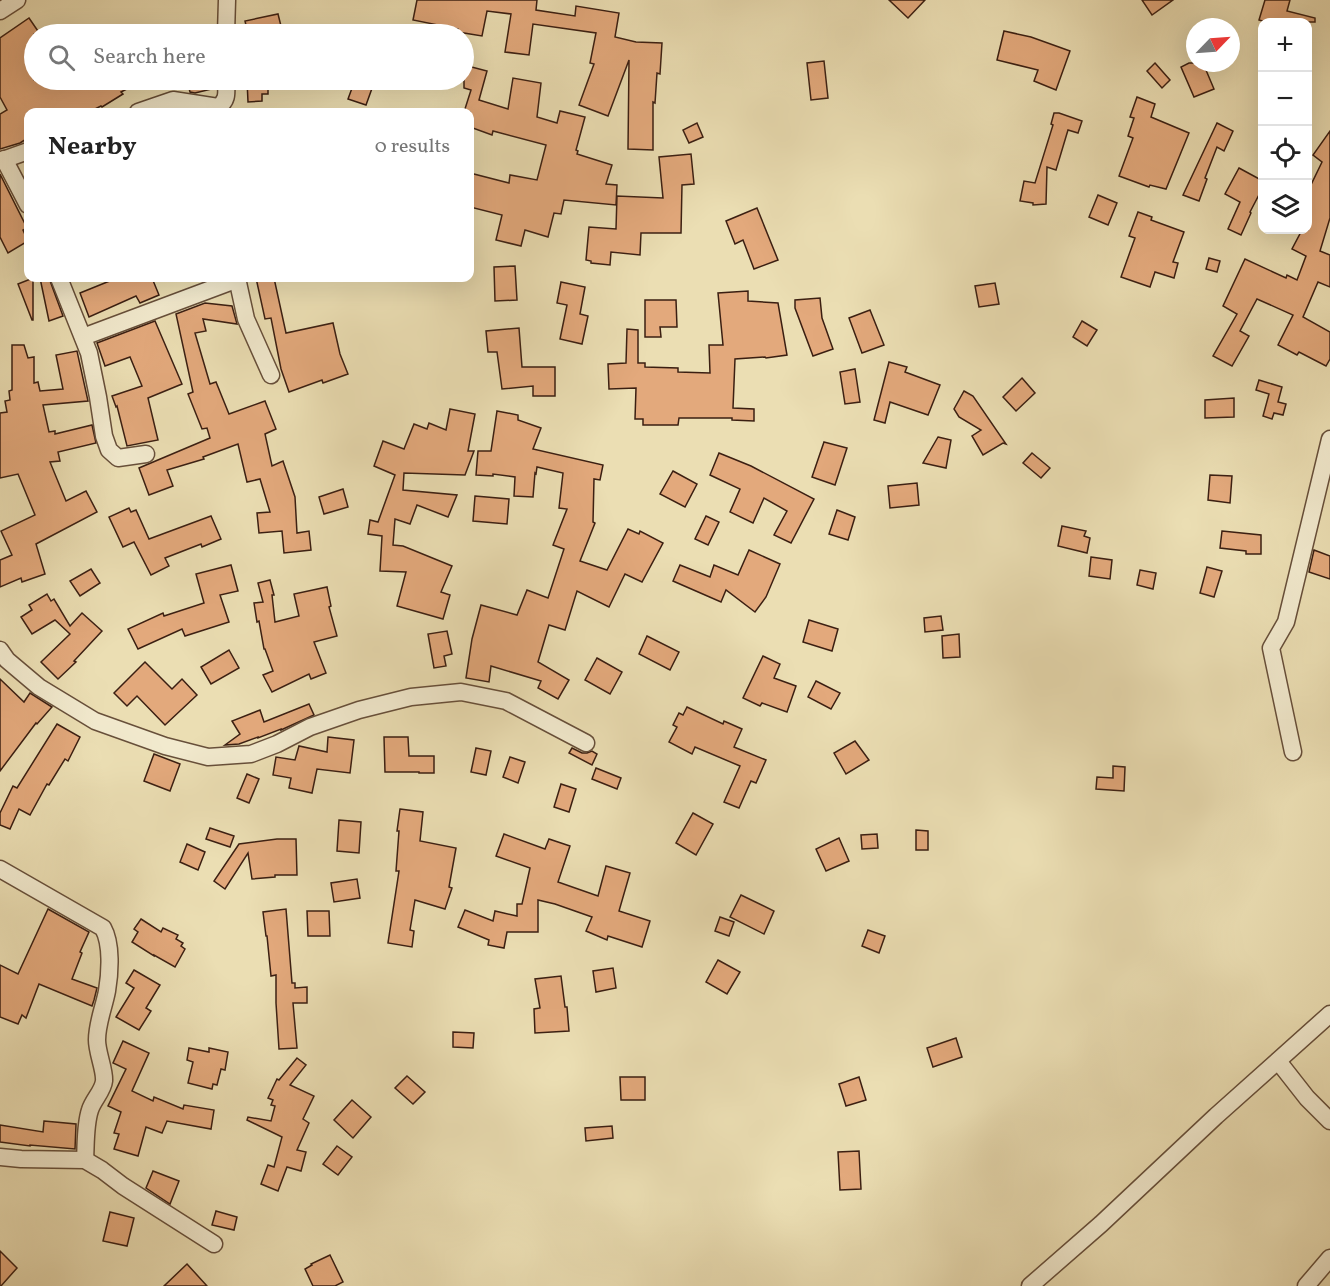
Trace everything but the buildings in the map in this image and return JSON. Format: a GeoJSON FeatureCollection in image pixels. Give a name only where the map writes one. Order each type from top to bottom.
{"type":"FeatureCollection","features":[{"type":"Feature","properties":{"kind":"street"},"geometry":{"type":"LineString","coordinates":[[0,11],[17,0]]}},
{"type":"Feature","properties":{"kind":"street"},"geometry":{"type":"LineString","coordinates":[[226,24],[227,0]]}},
{"type":"Feature","properties":{"kind":"street"},"geometry":{"type":"LineString","coordinates":[[164,108],[173,100],[218,107],[224,104],[226,90]]}},
{"type":"Feature","properties":{"kind":"street"},"geometry":{"type":"LineString","coordinates":[[24,152],[2,160],[24,198]]}},
{"type":"Feature","properties":{"kind":"street"},"geometry":{"type":"LineString","coordinates":[[61,282],[89,353],[104,436],[109,450],[118,458],[146,454]]}},
{"type":"Feature","properties":{"kind":"street"},"geometry":{"type":"LineString","coordinates":[[82,338],[227,282]]}},
{"type":"Feature","properties":{"kind":"street"},"geometry":{"type":"LineString","coordinates":[[238,282],[246,319],[271,375]]}},
{"type":"Feature","properties":{"kind":"street"},"geometry":{"type":"LineString","coordinates":[[1293,752],[1271,648],[1286,622],[1330,439]]}},
{"type":"Feature","properties":{"kind":"street"},"geometry":{"type":"LineString","coordinates":[[0,650],[39,687],[95,722],[165,746],[208,757],[250,754],[358,710],[411,697],[461,692],[506,701],[586,743]]}},
{"type":"Feature","properties":{"kind":"street"},"geometry":{"type":"LineString","coordinates":[[0,869],[103,928],[107,935],[110,955],[107,990],[97,1044],[104,1081],[90,1108],[85,1160]]}},
{"type":"Feature","properties":{"kind":"street"},"geometry":{"type":"LineString","coordinates":[[1030,1286],[1330,1014]]}},
{"type":"Feature","properties":{"kind":"street"},"geometry":{"type":"LineString","coordinates":[[1278,1061],[1307,1098],[1330,1121]]}},
{"type":"Feature","properties":{"kind":"street"},"geometry":{"type":"LineString","coordinates":[[0,1157],[85,1160],[214,1244]]}},
{"type":"Feature","properties":{"kind":"street"},"geometry":{"type":"LineString","coordinates":[[1306,1286],[1330,1258]]}}]}
